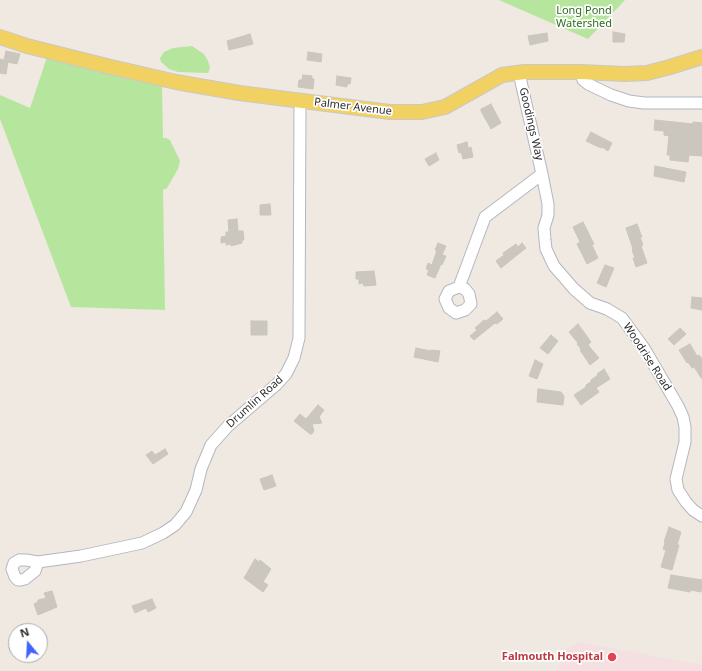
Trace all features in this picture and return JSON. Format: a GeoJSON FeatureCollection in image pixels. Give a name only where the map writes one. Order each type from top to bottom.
{"type":"FeatureCollection","features":[{"type":"Feature","properties":{"kind":"main road","name":"Palmer Avenue"},"geometry":{"type":"LineString","coordinates":[[0,37],[27,46],[176,82],[239,93],[390,112],[422,112],[445,107],[490,80],[502,75],[519,73],[581,72],[625,74],[647,73],[702,57]]}},
{"type":"Feature","properties":{"kind":"street"},"geometry":{"type":"LineString","coordinates":[[581,72],[583,80],[588,84],[611,95],[630,100],[644,103],[702,103]]}},
{"type":"Feature","properties":{"kind":"street","name":"Goodings Way"},"geometry":{"type":"LineString","coordinates":[[458,287],[486,217],[542,174],[519,73]]}},
{"type":"Feature","properties":{"kind":"street","name":"Drumlin Road"},"geometry":{"type":"LineString","coordinates":[[38,562],[81,556],[142,543],[163,533],[175,524],[186,512],[196,490],[201,469],[211,445],[228,426],[277,384],[286,374],[294,358],[299,338],[300,100]]}},
{"type":"Feature","properties":{"kind":"street","name":"Woodrise Road"},"geometry":{"type":"LineString","coordinates":[[542,174],[548,204],[548,214],[544,228],[546,249],[554,266],[574,289],[590,303],[607,309],[622,318],[644,348],[675,399],[683,417],[685,427],[685,442],[676,480],[678,490],[693,510],[702,516]]}},
{"type":"Feature","properties":{"kind":"shaded area","name":"Falmouth Hospital"},"geometry":{"type":"Polygon","coordinates":[[[579,642],[702,665],[702,671],[558,671],[564,650],[579,642]]]}},
{"type":"Feature","properties":{"kind":"green space","name":"Long Pond Watershed"},"geometry":{"type":"Polygon","coordinates":[[[499,0],[625,0],[588,39],[499,0]]]}},
{"type":"Feature","properties":{"kind":"green space"},"geometry":{"type":"Polygon","coordinates":[[[192,46],[204,54],[210,68],[208,73],[178,72],[169,69],[161,62],[160,58],[164,52],[173,48],[192,46]]]}},
{"type":"Feature","properties":{"kind":"green space"},"geometry":{"type":"Polygon","coordinates":[[[47,57],[162,85],[163,138],[170,140],[180,161],[178,169],[167,188],[163,190],[165,310],[71,307],[0,119],[0,95],[30,108],[47,57]]]}},
{"type":"Feature","properties":{"kind":"building"},"geometry":{"type":"Polygon","coordinates":[[[613,32],[625,34],[624,42],[613,42],[613,32]]]}},
{"type":"Feature","properties":{"kind":"building"},"geometry":{"type":"Polygon","coordinates":[[[547,33],[548,41],[530,45],[528,36],[547,33]]]}},
{"type":"Feature","properties":{"kind":"building"},"geometry":{"type":"Polygon","coordinates":[[[250,34],[253,44],[229,50],[227,41],[250,34]]]}},
{"type":"Feature","properties":{"kind":"building"},"geometry":{"type":"Polygon","coordinates":[[[6,51],[20,54],[17,64],[8,62],[6,74],[0,73],[0,59],[4,60],[6,51]]]}},
{"type":"Feature","properties":{"kind":"building"},"geometry":{"type":"Polygon","coordinates":[[[308,52],[322,54],[321,62],[307,60],[308,52]]]}},
{"type":"Feature","properties":{"kind":"building"},"geometry":{"type":"Polygon","coordinates":[[[303,75],[312,76],[312,79],[314,79],[313,89],[298,87],[299,80],[302,80],[303,75]]]}},
{"type":"Feature","properties":{"kind":"building"},"geometry":{"type":"Polygon","coordinates":[[[337,76],[351,78],[350,84],[347,84],[347,87],[336,85],[337,76]]]}},
{"type":"Feature","properties":{"kind":"building"},"geometry":{"type":"Polygon","coordinates":[[[491,104],[501,123],[491,129],[481,109],[491,104]]]}},
{"type":"Feature","properties":{"kind":"building"},"geometry":{"type":"Polygon","coordinates":[[[655,120],[693,124],[693,122],[702,123],[702,156],[689,155],[688,162],[670,160],[670,155],[667,155],[669,136],[664,135],[664,131],[654,130],[655,120]]]}},
{"type":"Feature","properties":{"kind":"building"},"geometry":{"type":"Polygon","coordinates":[[[591,132],[612,143],[608,151],[586,141],[591,132]]]}},
{"type":"Feature","properties":{"kind":"building"},"geometry":{"type":"Polygon","coordinates":[[[467,142],[468,148],[471,147],[473,157],[463,159],[461,152],[459,153],[457,145],[467,142]]]}},
{"type":"Feature","properties":{"kind":"building"},"geometry":{"type":"Polygon","coordinates":[[[436,153],[439,160],[429,166],[425,159],[436,153]]]}},
{"type":"Feature","properties":{"kind":"building"},"geometry":{"type":"Polygon","coordinates":[[[655,166],[686,172],[684,182],[654,176],[655,166]]]}},
{"type":"Feature","properties":{"kind":"building"},"geometry":{"type":"Polygon","coordinates":[[[270,204],[271,215],[260,215],[260,205],[270,204]]]}},
{"type":"Feature","properties":{"kind":"building"},"geometry":{"type":"Polygon","coordinates":[[[237,219],[238,231],[243,231],[244,240],[242,240],[242,243],[231,246],[231,244],[226,245],[226,242],[221,243],[221,237],[226,236],[226,232],[229,232],[228,220],[237,219]]]}},
{"type":"Feature","properties":{"kind":"building"},"geometry":{"type":"Polygon","coordinates":[[[583,222],[594,244],[592,245],[598,258],[587,264],[577,244],[580,242],[573,227],[583,222]]]}},
{"type":"Feature","properties":{"kind":"building"},"geometry":{"type":"Polygon","coordinates":[[[637,224],[642,237],[640,237],[643,245],[641,246],[647,263],[636,267],[633,258],[635,258],[633,249],[626,228],[637,224]]]}},
{"type":"Feature","properties":{"kind":"building"},"geometry":{"type":"Polygon","coordinates":[[[438,243],[446,246],[442,255],[446,256],[435,278],[427,275],[429,270],[426,269],[428,263],[432,265],[438,243]]]}},
{"type":"Feature","properties":{"kind":"building"},"geometry":{"type":"Polygon","coordinates":[[[522,243],[526,248],[501,268],[496,261],[504,255],[503,253],[516,244],[518,247],[522,243]]]}},
{"type":"Feature","properties":{"kind":"building"},"geometry":{"type":"Polygon","coordinates":[[[605,265],[614,268],[606,287],[597,283],[605,265]]]}},
{"type":"Feature","properties":{"kind":"building"},"geometry":{"type":"Polygon","coordinates":[[[374,271],[376,285],[364,286],[363,283],[359,284],[359,279],[356,279],[356,272],[374,271]]]}},
{"type":"Feature","properties":{"kind":"building"},"geometry":{"type":"Polygon","coordinates":[[[692,297],[702,298],[702,310],[691,308],[692,297]]]}},
{"type":"Feature","properties":{"kind":"building"},"geometry":{"type":"Polygon","coordinates":[[[497,312],[503,319],[497,324],[495,323],[474,340],[470,336],[477,330],[475,328],[497,312]]]}},
{"type":"Feature","properties":{"kind":"building"},"geometry":{"type":"Polygon","coordinates":[[[251,321],[267,321],[267,335],[251,335],[251,321]]]}},
{"type":"Feature","properties":{"kind":"building"},"geometry":{"type":"Polygon","coordinates":[[[578,324],[591,342],[588,345],[599,358],[590,365],[580,350],[581,349],[577,344],[578,343],[569,332],[578,324]]]}},
{"type":"Feature","properties":{"kind":"building"},"geometry":{"type":"Polygon","coordinates":[[[680,328],[686,334],[674,345],[668,339],[680,328]]]}},
{"type":"Feature","properties":{"kind":"building"},"geometry":{"type":"Polygon","coordinates":[[[551,335],[558,341],[548,354],[540,348],[551,335]]]}},
{"type":"Feature","properties":{"kind":"building"},"geometry":{"type":"Polygon","coordinates":[[[690,344],[697,356],[699,355],[702,359],[702,379],[694,367],[692,368],[688,362],[687,363],[679,350],[690,344]]]}},
{"type":"Feature","properties":{"kind":"building"},"geometry":{"type":"Polygon","coordinates":[[[416,348],[440,351],[438,362],[414,357],[416,348]]]}},
{"type":"Feature","properties":{"kind":"building"},"geometry":{"type":"Polygon","coordinates":[[[535,360],[543,364],[537,379],[529,376],[535,360]]]}},
{"type":"Feature","properties":{"kind":"building"},"geometry":{"type":"Polygon","coordinates":[[[604,369],[610,379],[596,388],[599,392],[581,405],[574,395],[586,387],[591,380],[598,375],[597,374],[604,369]]]}},
{"type":"Feature","properties":{"kind":"building"},"geometry":{"type":"Polygon","coordinates":[[[538,389],[561,392],[564,396],[563,405],[537,402],[538,389]]]}},
{"type":"Feature","properties":{"kind":"building"},"geometry":{"type":"Polygon","coordinates":[[[318,405],[324,410],[319,417],[322,423],[312,424],[314,431],[310,434],[294,421],[300,414],[306,419],[318,405]]]}},
{"type":"Feature","properties":{"kind":"building"},"geometry":{"type":"Polygon","coordinates":[[[165,449],[168,454],[153,464],[146,455],[152,451],[155,455],[165,449]]]}},
{"type":"Feature","properties":{"kind":"building"},"geometry":{"type":"Polygon","coordinates":[[[272,475],[276,486],[264,490],[260,479],[272,475]]]}},
{"type":"Feature","properties":{"kind":"building"},"geometry":{"type":"Polygon","coordinates":[[[669,527],[681,532],[672,570],[661,567],[666,550],[663,549],[664,542],[669,527]]]}},
{"type":"Feature","properties":{"kind":"building"},"geometry":{"type":"Polygon","coordinates":[[[255,559],[259,562],[260,560],[271,569],[263,582],[268,585],[263,592],[244,578],[255,559]]]}},
{"type":"Feature","properties":{"kind":"building"},"geometry":{"type":"Polygon","coordinates":[[[671,575],[702,580],[701,592],[691,590],[690,592],[668,588],[671,575]]]}},
{"type":"Feature","properties":{"kind":"building"},"geometry":{"type":"Polygon","coordinates":[[[52,591],[57,607],[38,615],[34,604],[38,602],[38,600],[46,598],[44,593],[52,591]]]}},
{"type":"Feature","properties":{"kind":"building"},"geometry":{"type":"Polygon","coordinates":[[[152,599],[156,608],[148,612],[146,608],[135,613],[132,606],[152,599]]]}},
{"type":"Feature","properties":{"kind":"place","name":"Falmouth Hospital"},"geometry":{"type":"Point","coordinates":[612,657]}}]}
